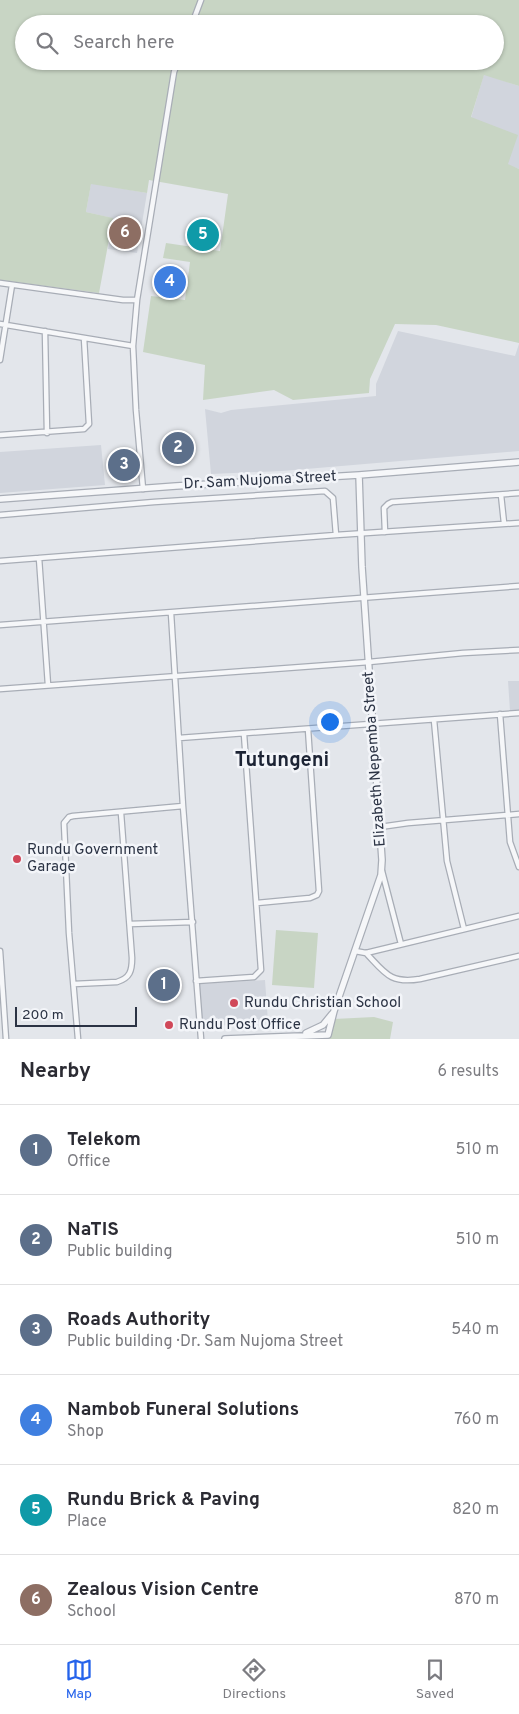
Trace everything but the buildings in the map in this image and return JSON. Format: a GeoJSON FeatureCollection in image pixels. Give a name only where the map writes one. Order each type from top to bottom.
{"type":"FeatureCollection","features":[{"type":"Feature","properties":{"kind":"street"},"geometry":{"type":"LineString","coordinates":[[195,15],[201,0]]}},
{"type":"Feature","properties":{"kind":"street"},"geometry":{"type":"LineString","coordinates":[[143,488],[136,410],[133,346],[137,300],[175,70]]}},
{"type":"Feature","properties":{"kind":"street"},"geometry":{"type":"LineString","coordinates":[[0,283],[124,300],[137,300]]}},
{"type":"Feature","properties":{"kind":"street"},"geometry":{"type":"LineString","coordinates":[[0,360],[3,324],[12,285]]}},
{"type":"Feature","properties":{"kind":"street"},"geometry":{"type":"LineString","coordinates":[[3,324],[133,346]]}},
{"type":"Feature","properties":{"kind":"street"},"geometry":{"type":"LineString","coordinates":[[45,331],[47,433]]}},
{"type":"Feature","properties":{"kind":"street"},"geometry":{"type":"LineString","coordinates":[[0,435],[84,429],[89,424],[84,338]]}},
{"type":"Feature","properties":{"kind":"street","name":"Dr. Sam Nujoma Street"},"geometry":{"type":"LineString","coordinates":[[0,499],[359,475],[519,462]]}},
{"type":"Feature","properties":{"kind":"street","name":"Elizabeth Nepemba Street"},"geometry":{"type":"LineString","coordinates":[[327,1037],[334,1011],[382,871],[364,599],[359,475]]}},
{"type":"Feature","properties":{"kind":"street"},"geometry":{"type":"LineString","coordinates":[[0,515],[154,502],[325,491],[333,498],[336,534]]}},
{"type":"Feature","properties":{"kind":"street"},"geometry":{"type":"LineString","coordinates":[[385,532],[383,512],[388,504],[519,493]]}},
{"type":"Feature","properties":{"kind":"street"},"geometry":{"type":"LineString","coordinates":[[501,495],[504,524]]}},
{"type":"Feature","properties":{"kind":"street"},"geometry":{"type":"LineString","coordinates":[[0,561],[336,534],[519,522]]}},
{"type":"Feature","properties":{"kind":"street"},"geometry":{"type":"LineString","coordinates":[[39,558],[48,685]]}},
{"type":"Feature","properties":{"kind":"street"},"geometry":{"type":"LineString","coordinates":[[0,626],[519,586]]}},
{"type":"Feature","properties":{"kind":"street"},"geometry":{"type":"LineString","coordinates":[[171,613],[183,806],[201,1039]]}},
{"type":"Feature","properties":{"kind":"street"},"geometry":{"type":"LineString","coordinates":[[0,689],[519,650]]}},
{"type":"Feature","properties":{"kind":"street"},"geometry":{"type":"LineString","coordinates":[[179,738],[519,713]]}},
{"type":"Feature","properties":{"kind":"street"},"geometry":{"type":"LineString","coordinates":[[500,714],[510,842],[519,867]]}},
{"type":"Feature","properties":{"kind":"street"},"geometry":{"type":"LineString","coordinates":[[434,720],[447,861],[464,929]]}},
{"type":"Feature","properties":{"kind":"street"},"geometry":{"type":"LineString","coordinates":[[257,903],[310,898],[319,891],[308,729]]}},
{"type":"Feature","properties":{"kind":"street"},"geometry":{"type":"LineString","coordinates":[[196,981],[254,977],[260,973],[262,967],[244,734]]}},
{"type":"Feature","properties":{"kind":"street"},"geometry":{"type":"LineString","coordinates":[[78,1039],[69,933],[64,823],[69,817],[73,816],[183,806]]}},
{"type":"Feature","properties":{"kind":"street"},"geometry":{"type":"LineString","coordinates":[[74,984],[117,982],[128,977],[132,966],[121,813]]}},
{"type":"Feature","properties":{"kind":"street"},"geometry":{"type":"LineString","coordinates":[[380,827],[519,814]]}},
{"type":"Feature","properties":{"kind":"street"},"geometry":{"type":"LineString","coordinates":[[382,871],[401,944]]}},
{"type":"Feature","properties":{"kind":"street"},"geometry":{"type":"LineString","coordinates":[[355,951],[366,953],[519,916]]}},
{"type":"Feature","properties":{"kind":"street"},"geometry":{"type":"LineString","coordinates":[[130,924],[192,922]]}},
{"type":"Feature","properties":{"kind":"street"},"geometry":{"type":"LineString","coordinates":[[0,951],[6,1039]]}},
{"type":"Feature","properties":{"kind":"street"},"geometry":{"type":"LineString","coordinates":[[366,953],[387,976],[404,980],[420,979],[519,956]]}},
{"type":"Feature","properties":{"kind":"street"},"geometry":{"type":"LineString","coordinates":[[299,1036],[322,1024],[334,1011]]}},
{"type":"Feature","properties":{"kind":"street"},"geometry":{"type":"LineString","coordinates":[[299,1036],[308,1039]]}},
{"type":"Feature","properties":{"kind":"street"},"geometry":{"type":"LineString","coordinates":[[225,1039],[299,1036],[327,1037]]}},
{"type":"Feature","properties":{"kind":"shaded area"},"geometry":{"type":"Polygon","coordinates":[[[484,74],[519,86],[519,169],[508,165],[471,118],[484,74]]]}},
{"type":"Feature","properties":{"kind":"shaded area"},"geometry":{"type":"Polygon","coordinates":[[[91,183],[147,193],[137,253],[108,249],[112,218],[86,212],[91,183]]]}},
{"type":"Feature","properties":{"kind":"shaded area"},"geometry":{"type":"Polygon","coordinates":[[[398,331],[515,356],[519,344],[519,451],[282,471],[211,474],[205,409],[221,413],[231,410],[376,396],[376,384],[398,331]]]}},
{"type":"Feature","properties":{"kind":"shaded area"},"geometry":{"type":"Polygon","coordinates":[[[101,445],[105,485],[0,493],[0,452],[101,445]]]}},
{"type":"Feature","properties":{"kind":"shaded area"},"geometry":{"type":"Polygon","coordinates":[[[508,681],[519,681],[519,710],[510,711],[508,681]]]}},
{"type":"Feature","properties":{"kind":"shaded area","name":"Rundu Christian School"},"geometry":{"type":"Polygon","coordinates":[[[265,980],[268,1022],[203,1027],[199,984],[265,980]]]}},
{"type":"Feature","properties":{"kind":"green space"},"geometry":{"type":"Polygon","coordinates":[[[0,0],[519,0],[519,86],[484,75],[471,117],[518,135],[508,164],[519,169],[519,343],[436,325],[395,324],[370,379],[369,393],[293,400],[274,390],[203,400],[205,365],[143,352],[151,296],[185,300],[190,262],[163,258],[166,243],[220,251],[228,194],[149,180],[147,193],[91,184],[86,212],[113,218],[99,293],[0,280],[0,0]]]}},
{"type":"Feature","properties":{"kind":"green space"},"geometry":{"type":"Polygon","coordinates":[[[276,930],[318,933],[314,988],[272,985],[276,930]]]}},
{"type":"Feature","properties":{"kind":"green space"},"geometry":{"type":"Polygon","coordinates":[[[374,1017],[393,1022],[390,1039],[328,1039],[334,1019],[374,1017]]]}},
{"type":"Feature","properties":{"kind":"place","name":"Zealous Vision Centre"},"geometry":{"type":"Point","coordinates":[125,233]}},
{"type":"Feature","properties":{"kind":"place","name":"Rundu Brick & Paving"},"geometry":{"type":"Point","coordinates":[203,235]}},
{"type":"Feature","properties":{"kind":"place","name":"Nambob Funeral Solutions"},"geometry":{"type":"Point","coordinates":[170,282]}},
{"type":"Feature","properties":{"kind":"place","name":"NaTIS"},"geometry":{"type":"Point","coordinates":[178,448]}},
{"type":"Feature","properties":{"kind":"place","name":"Roads Authority"},"geometry":{"type":"Point","coordinates":[124,465]}},
{"type":"Feature","properties":{"kind":"place","name":"Rundu Government Garage"},"geometry":{"type":"Point","coordinates":[17,859]}},
{"type":"Feature","properties":{"kind":"place","name":"Telekom"},"geometry":{"type":"Point","coordinates":[164,985]}},
{"type":"Feature","properties":{"kind":"place","name":"Rundu Christian School"},"geometry":{"type":"Point","coordinates":[234,1003]}},
{"type":"Feature","properties":{"kind":"place","name":"Rundu Post Office"},"geometry":{"type":"Point","coordinates":[169,1025]}},
{"type":"Feature","properties":{"kind":"district","name":"Tutungeni"},"geometry":{"type":"Point","coordinates":[282,761]}}]}
